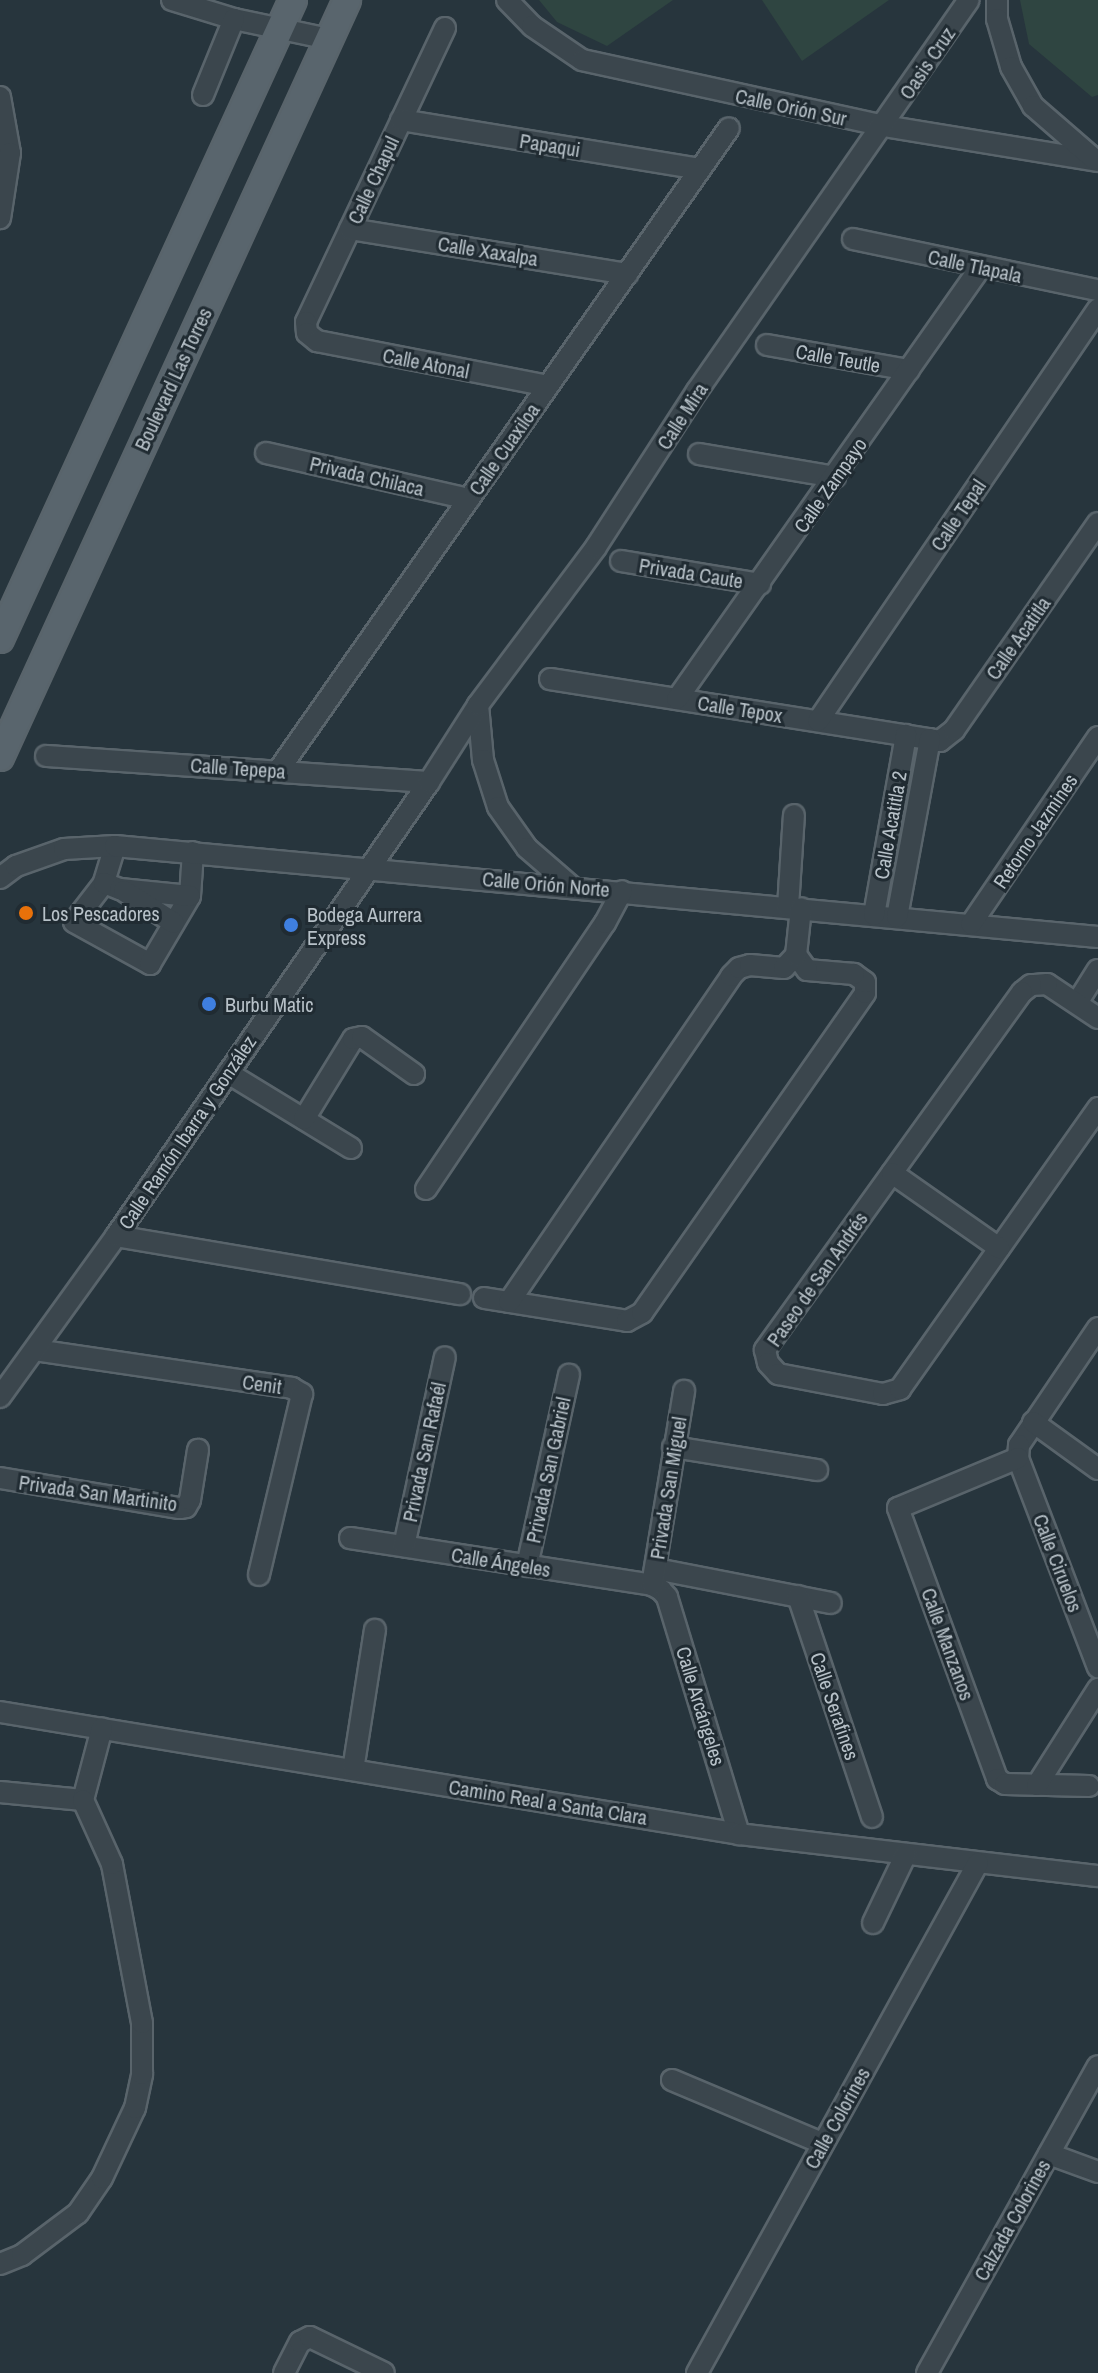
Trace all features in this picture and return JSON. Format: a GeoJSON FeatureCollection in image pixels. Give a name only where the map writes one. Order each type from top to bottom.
{"type":"FeatureCollection","features":[{"type":"Feature","properties":{"kind":"main road"},"geometry":{"type":"LineString","coordinates":[[0,639],[293,0]]}},
{"type":"Feature","properties":{"kind":"main road","name":"Boulevard Las Torres"},"geometry":{"type":"LineString","coordinates":[[0,757],[347,0]]}},
{"type":"Feature","properties":{"kind":"street"},"geometry":{"type":"LineString","coordinates":[[172,0],[234,19],[329,39]]}},
{"type":"Feature","properties":{"kind":"street","name":"Calle Orión Sur"},"geometry":{"type":"LineString","coordinates":[[507,0],[532,26],[582,60],[884,126],[1097,161]]}},
{"type":"Feature","properties":{"kind":"street","name":"Oasis Cruz"},"geometry":{"type":"LineString","coordinates":[[884,126],[969,0]]}},
{"type":"Feature","properties":{"kind":"street","name":"Calle Orión Sur"},"geometry":{"type":"LineString","coordinates":[[997,0],[997,19],[1011,67],[1033,106],[1097,161]]}},
{"type":"Feature","properties":{"kind":"street"},"geometry":{"type":"LineString","coordinates":[[203,95],[234,19]]}},
{"type":"Feature","properties":{"kind":"street","name":"Calle Chapul"},"geometry":{"type":"LineString","coordinates":[[307,333],[306,322],[445,28]]}},
{"type":"Feature","properties":{"kind":"street"},"geometry":{"type":"LineString","coordinates":[[0,97],[10,153],[0,218]]}},
{"type":"Feature","properties":{"kind":"street","name":"Papaqui"},"geometry":{"type":"LineString","coordinates":[[401,120],[700,169]]}},
{"type":"Feature","properties":{"kind":"street","name":"Calle Mira"},"geometry":{"type":"LineString","coordinates":[[478,705],[596,547],[697,391],[884,126]]}},
{"type":"Feature","properties":{"kind":"street","name":"Calle Cuaxiloa"},"geometry":{"type":"LineString","coordinates":[[278,771],[729,128]]}},
{"type":"Feature","properties":{"kind":"street","name":"Calle Xaxalpa"},"geometry":{"type":"LineString","coordinates":[[350,229],[627,274]]}},
{"type":"Feature","properties":{"kind":"street","name":"Calle Tlapala"},"geometry":{"type":"LineString","coordinates":[[853,239],[980,268],[1098,290]]}},
{"type":"Feature","properties":{"kind":"street","name":"Calle Zampayo"},"geometry":{"type":"LineString","coordinates":[[677,699],[980,268]]}},
{"type":"Feature","properties":{"kind":"street","name":"Calle Tepal"},"geometry":{"type":"LineString","coordinates":[[818,721],[1098,309]]}},
{"type":"Feature","properties":{"kind":"street","name":"Calle Atonal"},"geometry":{"type":"LineString","coordinates":[[307,333],[317,341],[548,386]]}},
{"type":"Feature","properties":{"kind":"street","name":"Calle Teutle"},"geometry":{"type":"LineString","coordinates":[[767,345],[909,370]]}},
{"type":"Feature","properties":{"kind":"street","name":"Privada Chilaca"},"geometry":{"type":"LineString","coordinates":[[266,453],[469,499]]}},
{"type":"Feature","properties":{"kind":"street"},"geometry":{"type":"LineString","coordinates":[[699,454],[835,477]]}},
{"type":"Feature","properties":{"kind":"street","name":"Calle Acatitla"},"geometry":{"type":"LineString","coordinates":[[930,739],[940,741],[954,730],[1098,523]]}},
{"type":"Feature","properties":{"kind":"street","name":"Privada Caute"},"geometry":{"type":"LineString","coordinates":[[621,561],[760,584]]}},
{"type":"Feature","properties":{"kind":"street","name":"Calle Tepox"},"geometry":{"type":"LineString","coordinates":[[550,679],[930,739]]}},
{"type":"Feature","properties":{"kind":"street"},"geometry":{"type":"LineString","coordinates":[[478,705],[483,760],[498,807],[527,848],[572,887]]}},
{"type":"Feature","properties":{"kind":"street","name":"Calle Ramón Ibarra y González"},"geometry":{"type":"LineString","coordinates":[[0,1397],[116,1236],[429,782],[478,705]]}},
{"type":"Feature","properties":{"kind":"street","name":"Calle Acatitla 2"},"geometry":{"type":"LineString","coordinates":[[874,915],[906,735]]}},
{"type":"Feature","properties":{"kind":"street","name":"Retorno Jazmines"},"geometry":{"type":"LineString","coordinates":[[971,924],[1098,737]]}},
{"type":"Feature","properties":{"kind":"street","name":"Calle Acatitla 2"},"geometry":{"type":"LineString","coordinates":[[897,917],[930,739]]}},
{"type":"Feature","properties":{"kind":"street","name":"Calle Tepepa"},"geometry":{"type":"LineString","coordinates":[[46,756],[429,782]]}},
{"type":"Feature","properties":{"kind":"street"},"geometry":{"type":"LineString","coordinates":[[794,815],[796,964]]}},
{"type":"Feature","properties":{"kind":"street"},"geometry":{"type":"LineString","coordinates":[[115,846],[112,886],[74,922],[150,964],[190,896],[193,852]]}},
{"type":"Feature","properties":{"kind":"street","name":"Calle Orión Norte"},"geometry":{"type":"LineString","coordinates":[[0,878],[16,866],[64,849],[115,846],[369,867],[1098,937]]}},
{"type":"Feature","properties":{"kind":"street"},"geometry":{"type":"LineString","coordinates":[[112,886],[190,896]]}},
{"type":"Feature","properties":{"kind":"street"},"geometry":{"type":"LineString","coordinates":[[112,886],[174,923]]}},
{"type":"Feature","properties":{"kind":"street"},"geometry":{"type":"LineString","coordinates":[[426,1189],[605,923],[622,891]]}},
{"type":"Feature","properties":{"kind":"street"},"geometry":{"type":"LineString","coordinates":[[484,1298],[627,1321],[642,1313],[865,993],[865,982],[854,974],[796,964],[739,968],[509,1302]]}},
{"type":"Feature","properties":{"kind":"street"},"geometry":{"type":"LineString","coordinates":[[1077,1003],[1098,970]]}},
{"type":"Feature","properties":{"kind":"street","name":"Paseo de San Andrés"},"geometry":{"type":"LineString","coordinates":[[1098,1018],[1047,984],[1031,985],[1022,992],[765,1350],[768,1363],[778,1374],[894,1394],[1098,1108]]}},
{"type":"Feature","properties":{"kind":"street"},"geometry":{"type":"LineString","coordinates":[[304,1119],[353,1039],[362,1037],[414,1074]]}},
{"type":"Feature","properties":{"kind":"street"},"geometry":{"type":"LineString","coordinates":[[228,1073],[351,1148]]}},
{"type":"Feature","properties":{"kind":"street"},"geometry":{"type":"LineString","coordinates":[[892,1173],[999,1248]]}},
{"type":"Feature","properties":{"kind":"street"},"geometry":{"type":"LineString","coordinates":[[116,1236],[460,1294]]}},
{"type":"Feature","properties":{"kind":"street"},"geometry":{"type":"LineString","coordinates":[[1018,1458],[1019,1445],[1033,1422],[1098,1328]]}},
{"type":"Feature","properties":{"kind":"street","name":"Cenit"},"geometry":{"type":"LineString","coordinates":[[35,1350],[292,1388],[302,1394],[259,1575]]}},
{"type":"Feature","properties":{"kind":"street","name":"Privada San Rafaél"},"geometry":{"type":"LineString","coordinates":[[404,1546],[445,1357]]}},
{"type":"Feature","properties":{"kind":"street","name":"Privada San Gabriel"},"geometry":{"type":"LineString","coordinates":[[527,1566],[569,1375]]}},
{"type":"Feature","properties":{"kind":"street","name":"Privada San Miguel"},"geometry":{"type":"LineString","coordinates":[[654,1577],[684,1391]]}},
{"type":"Feature","properties":{"kind":"street"},"geometry":{"type":"LineString","coordinates":[[1033,1422],[1098,1469]]}},
{"type":"Feature","properties":{"kind":"street"},"geometry":{"type":"LineString","coordinates":[[673,1447],[817,1470]]}},
{"type":"Feature","properties":{"kind":"street","name":"Privada San Martinito"},"geometry":{"type":"LineString","coordinates":[[0,1478],[180,1508],[186,1507],[190,1500],[198,1450]]}},
{"type":"Feature","properties":{"kind":"street","name":"Calle Manzanos"},"geometry":{"type":"LineString","coordinates":[[1018,1458],[898,1508],[997,1779],[1005,1784],[1037,1785]]}},
{"type":"Feature","properties":{"kind":"street","name":"Calle Ciruelos"},"geometry":{"type":"LineString","coordinates":[[1018,1458],[1098,1667]]}},
{"type":"Feature","properties":{"kind":"street","name":"Calle Ángeles"},"geometry":{"type":"LineString","coordinates":[[350,1538],[527,1566],[654,1577],[831,1603]]}},
{"type":"Feature","properties":{"kind":"street","name":"Calle Arcángeles"},"geometry":{"type":"LineString","coordinates":[[654,1577],[667,1597],[739,1834]]}},
{"type":"Feature","properties":{"kind":"street","name":"Calle Serafines"},"geometry":{"type":"LineString","coordinates":[[798,1596],[872,1817]]}},
{"type":"Feature","properties":{"kind":"street"},"geometry":{"type":"LineString","coordinates":[[353,1770],[375,1630]]}},
{"type":"Feature","properties":{"kind":"street"},"geometry":{"type":"LineString","coordinates":[[1037,1785],[1098,1689]]}},
{"type":"Feature","properties":{"kind":"street","name":"Camino Real a Santa Clara"},"geometry":{"type":"LineString","coordinates":[[0,1712],[739,1834],[1098,1876]]}},
{"type":"Feature","properties":{"kind":"street"},"geometry":{"type":"LineString","coordinates":[[0,2264],[22,2255],[78,2213],[102,2178],[135,2108],[142,2074],[142,2023],[112,1864],[83,1800],[102,1728]]}},
{"type":"Feature","properties":{"kind":"street"},"geometry":{"type":"LineString","coordinates":[[1037,1785],[1089,1786]]}},
{"type":"Feature","properties":{"kind":"street"},"geometry":{"type":"LineString","coordinates":[[0,1792],[83,1800]]}},
{"type":"Feature","properties":{"kind":"street"},"geometry":{"type":"LineString","coordinates":[[873,1923],[906,1854]]}},
{"type":"Feature","properties":{"kind":"street","name":"Calle Colorines"},"geometry":{"type":"LineString","coordinates":[[697,2373],[978,1863]]}},
{"type":"Feature","properties":{"kind":"street","name":"Calzada Colorines"},"geometry":{"type":"LineString","coordinates":[[927,2373],[1098,2066]]}},
{"type":"Feature","properties":{"kind":"street"},"geometry":{"type":"LineString","coordinates":[[672,2080],[822,2143]]}},
{"type":"Feature","properties":{"kind":"street"},"geometry":{"type":"LineString","coordinates":[[1049,2154],[1098,2172]]}},
{"type":"Feature","properties":{"kind":"street"},"geometry":{"type":"LineString","coordinates":[[284,2373],[300,2342],[310,2337],[384,2373]]}},
{"type":"Feature","properties":{"kind":"green space"},"geometry":{"type":"Polygon","coordinates":[[[539,0],[673,0],[607,46],[557,22],[539,0]]]}},
{"type":"Feature","properties":{"kind":"green space"},"geometry":{"type":"Polygon","coordinates":[[[762,0],[889,0],[802,61],[762,0]]]}},
{"type":"Feature","properties":{"kind":"green space"},"geometry":{"type":"Polygon","coordinates":[[[1020,0],[1098,0],[1098,95],[1092,97],[1029,44],[1020,0]]]}},
{"type":"Feature","properties":{"kind":"place","name":"Los Pescadores"},"geometry":{"type":"Point","coordinates":[26,913]}},
{"type":"Feature","properties":{"kind":"place","name":"Bodega Aurrera Express"},"geometry":{"type":"Point","coordinates":[291,925]}},
{"type":"Feature","properties":{"kind":"place","name":"Burbu Matic"},"geometry":{"type":"Point","coordinates":[209,1004]}}]}
